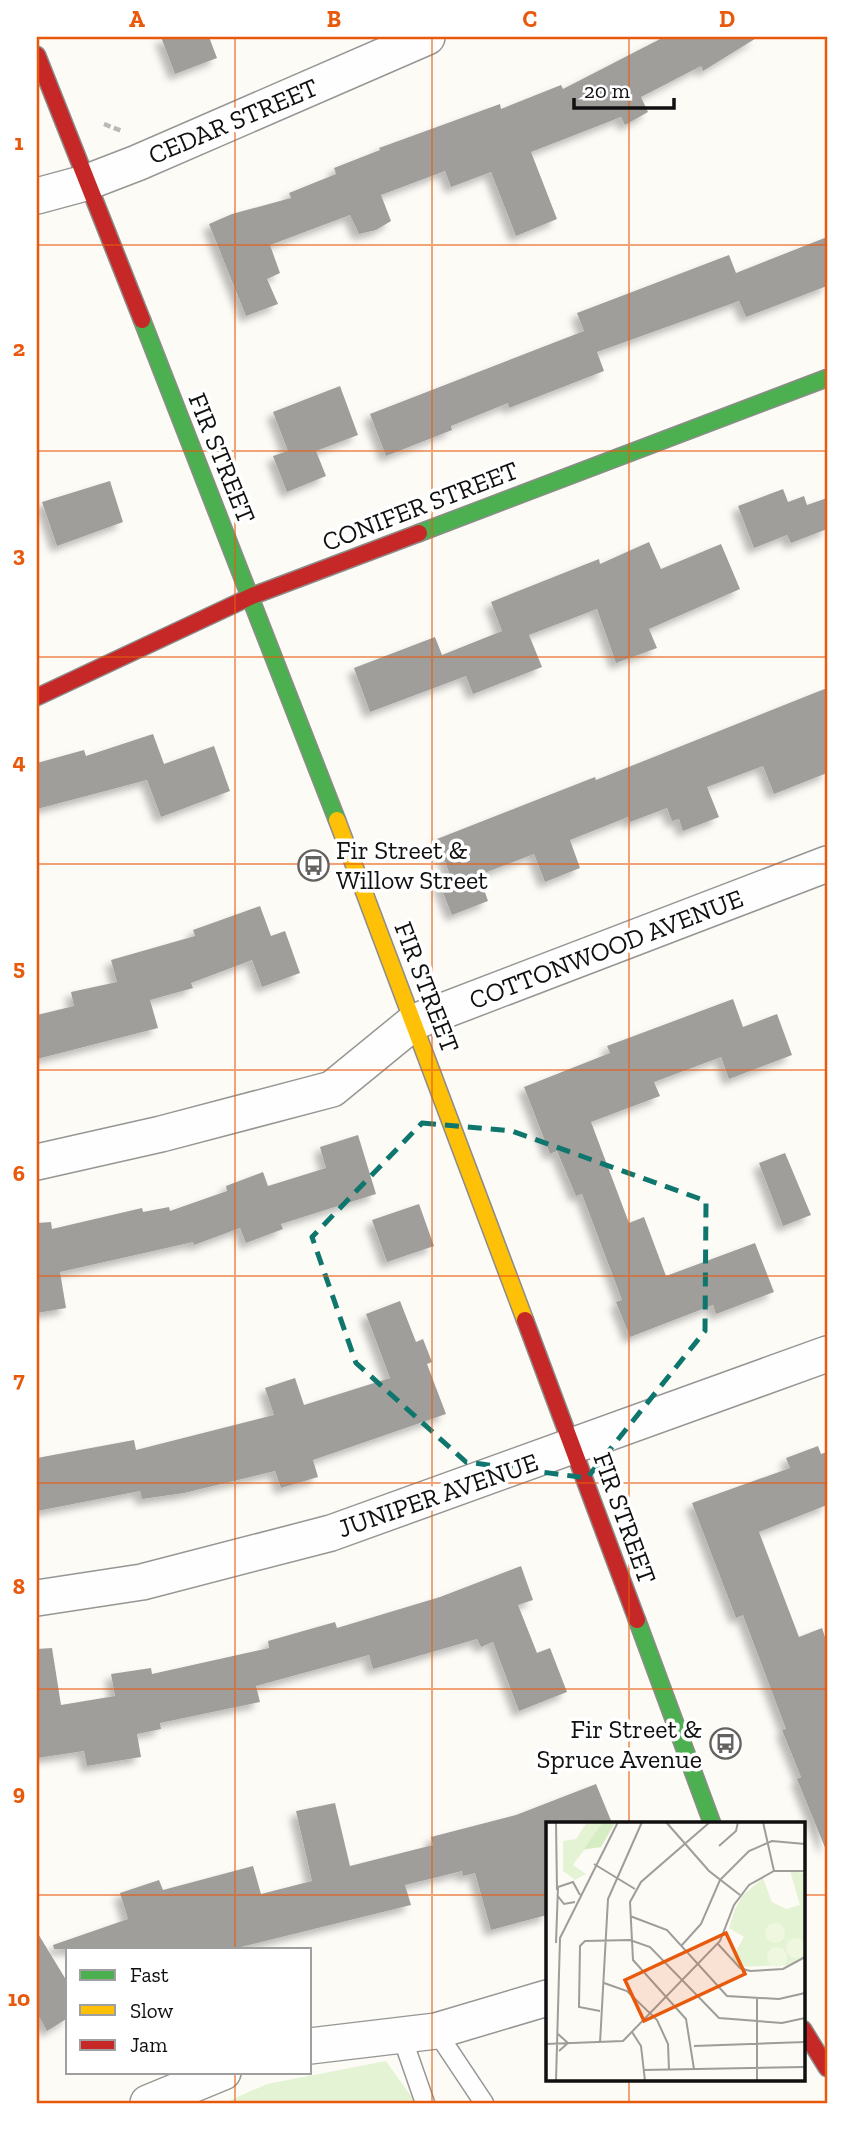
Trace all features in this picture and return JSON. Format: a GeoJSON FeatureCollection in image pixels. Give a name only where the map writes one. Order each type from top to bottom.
{"type":"FeatureCollection","features":[{"type":"Feature","properties":{"kind":"street","name":"CEDAR STREET"},"geometry":{"type":"LineString","coordinates":[[37,196],[85,183],[427,37]]}},
{"type":"Feature","properties":{"kind":"street","name":"FIR STREET"},"geometry":{"type":"LineString","coordinates":[[37,55],[85,183],[251,596],[414,1022],[712,1822]]}},
{"type":"Feature","properties":{"kind":"street","name":"CONIFER STREET"},"geometry":{"type":"LineString","coordinates":[[37,697],[251,596],[827,378]]}},
{"type":"Feature","properties":{"kind":"street","name":"COTTONWOOD AVENUE"},"geometry":{"type":"LineString","coordinates":[[37,1162],[161,1134],[332,1089],[414,1022],[827,864]]}},
{"type":"Feature","properties":{"kind":"street","name":"JUNIPER AVENUE"},"geometry":{"type":"LineString","coordinates":[[37,1598],[142,1582],[331,1533],[827,1354]]}},
{"type":"Feature","properties":{"kind":"street"},"geometry":{"type":"LineString","coordinates":[[312,2046],[436,2031],[546,1998]]}},
{"type":"Feature","properties":{"kind":"street"},"geometry":{"type":"LineString","coordinates":[[804,2031],[827,2068]]}},
{"type":"Feature","properties":{"kind":"street"},"geometry":{"type":"LineString","coordinates":[[148,2103],[218,2074]]}},
{"type":"Feature","properties":{"kind":"lane"},"geometry":{"type":"LineString","coordinates":[[436,2031],[484,2103]]}},
{"type":"Feature","properties":{"kind":"lane"},"geometry":{"type":"LineString","coordinates":[[401,2034],[425,2103]]}},
{"type":"Feature","properties":{"kind":"path"},"geometry":{"type":"LineString","coordinates":[[101,122],[113,129],[133,132]]}},
{"type":"Feature","properties":{"kind":"highlighted area"},"geometry":{"type":"Polygon","coordinates":[[[422,1123],[512,1131],[706,1201],[705,1331],[587,1478],[466,1462],[356,1363],[312,1237],[422,1123]]]}},
{"type":"Feature","properties":{"kind":"green space"},"geometry":{"type":"Polygon","coordinates":[[[386,2061],[416,2103],[224,2103],[267,2084],[386,2061]]]}},
{"type":"Feature","properties":{"kind":"building"},"geometry":{"type":"Polygon","coordinates":[[[161,37],[209,37],[217,58],[175,74],[161,37]]]}},
{"type":"Feature","properties":{"kind":"building"},"geometry":{"type":"Polygon","coordinates":[[[664,37],[758,37],[703,71],[701,66],[641,97],[648,112],[625,125],[621,117],[531,152],[557,219],[516,236],[491,172],[451,187],[445,171],[381,195],[391,221],[376,230],[359,234],[350,215],[270,245],[280,273],[267,279],[278,304],[246,316],[209,224],[232,214],[291,198],[289,193],[336,174],[334,168],[380,150],[379,148],[500,104],[501,109],[561,85],[563,89],[664,37]]]}},
{"type":"Feature","properties":{"kind":"building"},"geometry":{"type":"Polygon","coordinates":[[[827,237],[827,286],[746,317],[739,301],[597,352],[604,371],[509,408],[508,403],[451,426],[452,430],[386,456],[370,414],[584,331],[577,313],[729,255],[736,273],[827,237]]]}},
{"type":"Feature","properties":{"kind":"building"},"geometry":{"type":"Polygon","coordinates":[[[340,386],[358,435],[316,451],[326,476],[287,492],[273,456],[288,451],[273,412],[340,386]]]}},
{"type":"Feature","properties":{"kind":"building"},"geometry":{"type":"Polygon","coordinates":[[[110,481],[123,522],[57,546],[42,502],[110,481]]]}},
{"type":"Feature","properties":{"kind":"building"},"geometry":{"type":"Polygon","coordinates":[[[783,489],[788,502],[804,496],[807,505],[827,498],[827,529],[791,543],[787,535],[754,548],[738,506],[783,489]]]}},
{"type":"Feature","properties":{"kind":"building"},"geometry":{"type":"Polygon","coordinates":[[[649,542],[661,569],[721,544],[740,589],[649,629],[657,648],[616,663],[597,609],[529,635],[542,667],[473,694],[466,676],[370,712],[354,668],[435,637],[442,655],[502,631],[491,602],[599,559],[600,564],[649,542]]]}},
{"type":"Feature","properties":{"kind":"building"},"geometry":{"type":"Polygon","coordinates":[[[827,688],[827,773],[774,794],[763,766],[707,787],[719,817],[683,831],[679,819],[672,821],[667,808],[630,822],[628,817],[570,840],[580,868],[545,882],[534,854],[479,875],[488,901],[452,915],[439,883],[451,878],[437,839],[595,777],[596,780],[827,688]]]}},
{"type":"Feature","properties":{"kind":"building"},"geometry":{"type":"Polygon","coordinates":[[[153,734],[164,764],[214,746],[230,791],[161,817],[147,780],[37,809],[37,763],[84,750],[86,756],[153,734]]]}},
{"type":"Feature","properties":{"kind":"building"},"geometry":{"type":"Polygon","coordinates":[[[260,906],[271,936],[285,931],[300,973],[262,987],[252,960],[191,983],[193,988],[150,1000],[158,1028],[37,1059],[37,1015],[74,1006],[71,992],[117,982],[111,960],[195,936],[193,930],[260,906]]]}},
{"type":"Feature","properties":{"kind":"building"},"geometry":{"type":"Polygon","coordinates":[[[733,999],[743,1027],[777,1014],[792,1055],[729,1079],[721,1057],[654,1082],[660,1096],[591,1122],[629,1223],[644,1217],[666,1276],[755,1243],[774,1292],[716,1314],[713,1305],[630,1337],[616,1302],[622,1300],[582,1194],[576,1196],[557,1151],[550,1154],[524,1087],[610,1053],[607,1046],[733,999]]]}},
{"type":"Feature","properties":{"kind":"building"},"geometry":{"type":"Polygon","coordinates":[[[358,1135],[376,1194],[281,1224],[283,1229],[246,1243],[240,1228],[194,1245],[193,1242],[60,1272],[66,1308],[37,1313],[37,1223],[51,1222],[52,1229],[142,1208],[143,1212],[169,1207],[170,1211],[227,1191],[226,1186],[263,1172],[268,1186],[326,1168],[320,1147],[358,1135]]]}},
{"type":"Feature","properties":{"kind":"building"},"geometry":{"type":"Polygon","coordinates":[[[785,1153],[811,1215],[783,1226],[759,1163],[785,1153]]]}},
{"type":"Feature","properties":{"kind":"building"},"geometry":{"type":"Polygon","coordinates":[[[419,1204],[434,1246],[387,1262],[372,1220],[419,1204]]]}},
{"type":"Feature","properties":{"kind":"building"},"geometry":{"type":"Polygon","coordinates":[[[400,1301],[416,1342],[423,1339],[432,1362],[427,1364],[446,1414],[313,1460],[318,1477],[281,1488],[275,1471],[184,1493],[142,1499],[140,1491],[37,1511],[37,1458],[134,1440],[136,1450],[274,1415],[265,1388],[295,1378],[304,1405],[390,1378],[366,1314],[400,1301]]]}},
{"type":"Feature","properties":{"kind":"building"},"geometry":{"type":"Polygon","coordinates":[[[818,1446],[821,1454],[827,1452],[827,1505],[759,1532],[799,1637],[822,1628],[827,1643],[826,1850],[797,1779],[801,1777],[782,1730],[786,1729],[743,1615],[736,1618],[692,1503],[790,1468],[786,1458],[818,1446]]]}},
{"type":"Feature","properties":{"kind":"building"},"geometry":{"type":"Polygon","coordinates":[[[521,1566],[533,1600],[518,1605],[537,1653],[550,1648],[567,1692],[519,1711],[493,1642],[481,1647],[477,1639],[373,1669],[369,1655],[256,1686],[260,1702],[160,1723],[161,1729],[137,1734],[141,1757],[87,1766],[84,1751],[37,1758],[37,1649],[52,1648],[61,1705],[115,1696],[111,1674],[151,1668],[152,1674],[269,1648],[268,1641],[335,1622],[337,1628],[440,1597],[521,1566]]]}},
{"type":"Feature","properties":{"kind":"building"},"geometry":{"type":"Polygon","coordinates":[[[596,1784],[612,1822],[546,1822],[546,1915],[491,1930],[475,1873],[463,1876],[462,1871],[405,1885],[411,1905],[237,1948],[54,1949],[53,1945],[128,1919],[120,1893],[159,1880],[163,1890],[253,1866],[261,1894],[312,1881],[296,1811],[335,1803],[350,1866],[433,1845],[431,1837],[516,1815],[596,1784]]]}},
{"type":"Feature","properties":{"kind":"building"},"geometry":{"type":"Polygon","coordinates":[[[37,1932],[66,1980],[66,2019],[47,2031],[37,2013],[37,1932]]]}},
{"type":"Feature","properties":{"kind":"traffic: fast"},"geometry":{"type":"LineString","coordinates":[[142,320],[337,820]]}},
{"type":"Feature","properties":{"kind":"traffic: fast"},"geometry":{"type":"LineString","coordinates":[[419,533],[827,378]]}},
{"type":"Feature","properties":{"kind":"traffic: fast"},"geometry":{"type":"LineString","coordinates":[[637,1620],[712,1822]]}},
{"type":"Feature","properties":{"kind":"traffic: slow"},"geometry":{"type":"LineString","coordinates":[[337,820],[525,1320]]}},
{"type":"Feature","properties":{"kind":"traffic: jam"},"geometry":{"type":"LineString","coordinates":[[37,55],[142,320]]}},
{"type":"Feature","properties":{"kind":"traffic: jam"},"geometry":{"type":"LineString","coordinates":[[37,697],[252,596],[419,533]]}},
{"type":"Feature","properties":{"kind":"traffic: jam"},"geometry":{"type":"LineString","coordinates":[[525,1320],[637,1620]]}},
{"type":"Feature","properties":{"kind":"traffic: jam"},"geometry":{"type":"LineString","coordinates":[[804,2031],[827,2068]]}},
{"type":"Feature","properties":{"kind":"place","name":"Fir Street & Willow Street"},"geometry":{"type":"Point","coordinates":[313,865]}},
{"type":"Feature","properties":{"kind":"place","name":"Fir Street & Spruce Avenue"},"geometry":{"type":"Point","coordinates":[725,1744]}}]}
